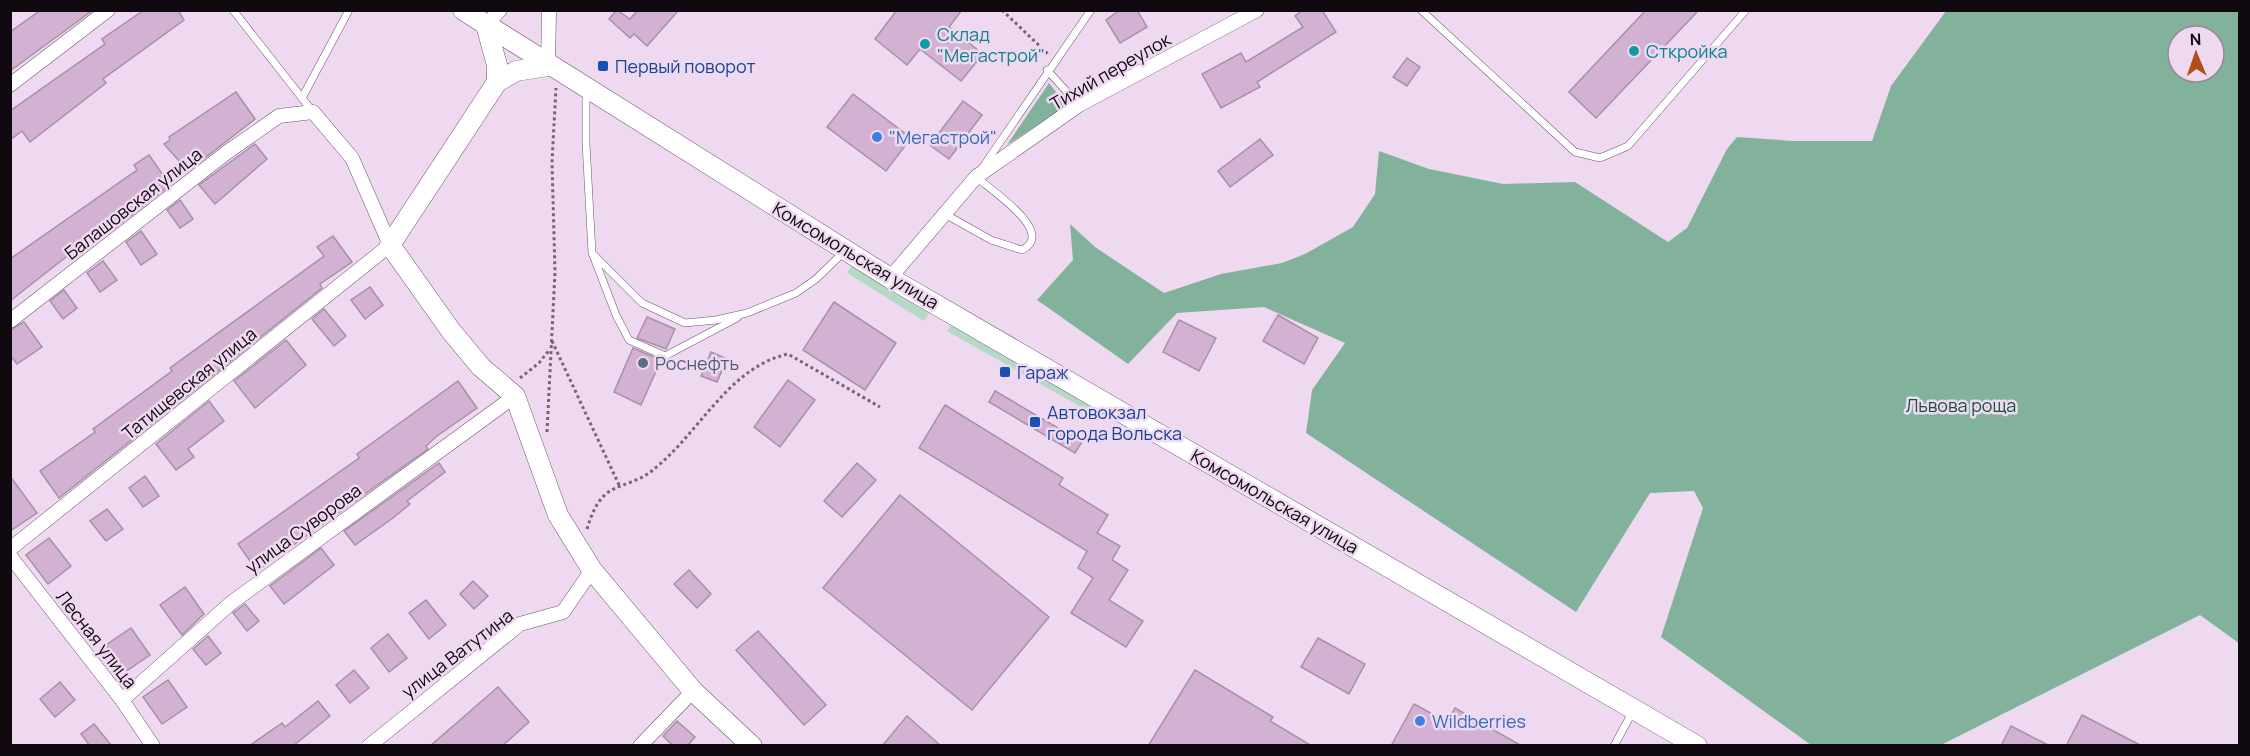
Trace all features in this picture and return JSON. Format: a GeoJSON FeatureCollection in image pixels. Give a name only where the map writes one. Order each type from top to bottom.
{"type":"FeatureCollection","features":[{"type":"Feature","properties":{"kind":"main road","name":"Комсомольская улица"},"geometry":{"type":"LineString","coordinates":[[463,10],[552,68],[890,278],[1697,746]]}},
{"type":"Feature","properties":{"kind":"main road"},"geometry":{"type":"LineString","coordinates":[[486,25],[497,64],[498,82]]}},
{"type":"Feature","properties":{"kind":"main road"},"geometry":{"type":"LineString","coordinates":[[552,68],[516,71],[498,82],[390,245],[451,331],[481,367],[516,388],[558,515],[588,564],[693,691],[752,746]]}},
{"type":"Feature","properties":{"kind":"street"},"geometry":{"type":"LineString","coordinates":[[10,85],[108,10]]}},
{"type":"Feature","properties":{"kind":"street"},"geometry":{"type":"LineString","coordinates":[[486,25],[500,10]]}},
{"type":"Feature","properties":{"kind":"street"},"geometry":{"type":"LineString","coordinates":[[549,10],[552,68]]}},
{"type":"Feature","properties":{"kind":"street","name":"Тихий переулок"},"geometry":{"type":"LineString","coordinates":[[890,278],[976,177],[1079,105],[1257,10]]}},
{"type":"Feature","properties":{"kind":"street"},"geometry":{"type":"LineString","coordinates":[[313,112],[352,158],[390,245]]}},
{"type":"Feature","properties":{"kind":"street","name":"Балашовская улица"},"geometry":{"type":"LineString","coordinates":[[10,321],[226,153],[279,116],[313,112]]}},
{"type":"Feature","properties":{"kind":"street","name":"Татищевская улица"},"geometry":{"type":"LineString","coordinates":[[10,549],[390,245]]}},
{"type":"Feature","properties":{"kind":"street","name":"улица Суворова"},"geometry":{"type":"LineString","coordinates":[[122,700],[231,603],[516,388]]}},
{"type":"Feature","properties":{"kind":"street","name":"Лесная улица"},"geometry":{"type":"LineString","coordinates":[[10,556],[122,700],[153,746]]}},
{"type":"Feature","properties":{"kind":"street","name":"улица Ватутина"},"geometry":{"type":"LineString","coordinates":[[369,746],[520,624],[563,612],[588,564]]}},
{"type":"Feature","properties":{"kind":"street"},"geometry":{"type":"LineString","coordinates":[[640,746],[693,691]]}},
{"type":"Feature","properties":{"kind":"lane"},"geometry":{"type":"LineString","coordinates":[[233,10],[313,112]]}},
{"type":"Feature","properties":{"kind":"lane"},"geometry":{"type":"LineString","coordinates":[[302,98],[349,10]]}},
{"type":"Feature","properties":{"kind":"lane"},"geometry":{"type":"LineString","coordinates":[[943,213],[991,240],[1009,247],[1022,249],[1030,246],[1034,238],[1032,230],[1021,216],[976,177],[1090,10]]}},
{"type":"Feature","properties":{"kind":"lane"},"geometry":{"type":"LineString","coordinates":[[1421,10],[1575,152],[1600,158],[1628,146],[1746,10]]}},
{"type":"Feature","properties":{"kind":"lane"},"geometry":{"type":"LineString","coordinates":[[1047,70],[1079,105]]}},
{"type":"Feature","properties":{"kind":"lane"},"geometry":{"type":"LineString","coordinates":[[586,89],[586,143],[592,253],[616,315],[629,340],[665,356],[747,313],[796,293],[816,279],[846,250]]}},
{"type":"Feature","properties":{"kind":"lane"},"geometry":{"type":"LineString","coordinates":[[592,253],[642,303],[685,323],[716,320],[747,313]]}},
{"type":"Feature","properties":{"kind":"lane"},"geometry":{"type":"LineString","coordinates":[[1614,746],[1635,709]]}},
{"type":"Feature","properties":{"kind":"path"},"geometry":{"type":"LineString","coordinates":[[1002,10],[1054,60]]}},
{"type":"Feature","properties":{"kind":"path"},"geometry":{"type":"LineString","coordinates":[[547,435],[555,272],[552,68]]}},
{"type":"Feature","properties":{"kind":"path"},"geometry":{"type":"LineString","coordinates":[[552,339],[620,487]]}},
{"type":"Feature","properties":{"kind":"path"},"geometry":{"type":"LineString","coordinates":[[516,388],[551,348]]}},
{"type":"Feature","properties":{"kind":"path"},"geometry":{"type":"LineString","coordinates":[[588,564],[587,531],[592,512],[607,494],[649,473],[741,377],[773,357],[788,354],[880,407]]}},
{"type":"Feature","properties":{"kind":"green space","name":"Львова роща"},"geometry":{"type":"Polygon","coordinates":[[[1946,11],[2239,11],[2240,644],[2200,615],[1939,746],[1811,745],[1661,637],[1703,508],[1694,491],[1650,493],[1576,612],[1306,433],[1312,390],[1345,343],[1264,307],[1177,313],[1128,364],[1037,300],[1073,260],[1070,224],[1095,247],[1164,293],[1221,274],[1282,263],[1305,254],[1353,227],[1375,194],[1379,151],[1429,169],[1503,184],[1575,182],[1668,242],[1687,228],[1727,149],[1737,137],[1793,141],[1872,141],[1891,86],[1946,11]]]}},
{"type":"Feature","properties":{"kind":"green space"},"geometry":{"type":"Polygon","coordinates":[[[1049,83],[1067,106],[1007,145],[1049,83]]]}},
{"type":"Feature","properties":{"kind":"green space"},"geometry":{"type":"Polygon","coordinates":[[[853,264],[930,312],[924,321],[847,273],[853,264]]]}},
{"type":"Feature","properties":{"kind":"green space"},"geometry":{"type":"Polygon","coordinates":[[[951,325],[1106,413],[1102,419],[947,331],[951,325]]]}},
{"type":"Feature","properties":{"kind":"building"},"geometry":{"type":"Polygon","coordinates":[[[41,10],[93,10],[10,71],[10,32],[41,10]]]}},
{"type":"Feature","properties":{"kind":"building"},"geometry":{"type":"Polygon","coordinates":[[[144,10],[178,10],[184,20],[103,79],[106,83],[30,142],[22,131],[10,140],[10,111],[105,44],[102,39],[144,10]]]}},
{"type":"Feature","properties":{"kind":"building"},"geometry":{"type":"Polygon","coordinates":[[[617,10],[630,19],[638,10],[679,10],[647,46],[634,34],[630,38],[609,19],[617,10]]]}},
{"type":"Feature","properties":{"kind":"building","name":"Склад \"Мегастрой\""},"geometry":{"type":"Polygon","coordinates":[[[897,10],[962,10],[949,27],[983,54],[961,81],[920,49],[907,65],[875,39],[897,10]]]}},
{"type":"Feature","properties":{"kind":"building"},"geometry":{"type":"Polygon","coordinates":[[[1120,10],[1137,10],[1147,27],[1120,43],[1106,20],[1120,10]]]}},
{"type":"Feature","properties":{"kind":"building"},"geometry":{"type":"Polygon","coordinates":[[[1303,10],[1322,10],[1336,32],[1257,82],[1260,87],[1221,108],[1202,74],[1241,53],[1246,62],[1303,27],[1295,16],[1303,10]]]}},
{"type":"Feature","properties":{"kind":"building","name":"Сткройка"},"geometry":{"type":"Polygon","coordinates":[[[1646,10],[1699,10],[1596,118],[1569,92],[1646,10]]]}},
{"type":"Feature","properties":{"kind":"building"},"geometry":{"type":"Polygon","coordinates":[[[1407,58],[1420,67],[1407,86],[1393,77],[1407,58]]]}},
{"type":"Feature","properties":{"kind":"building"},"geometry":{"type":"Polygon","coordinates":[[[236,92],[255,119],[188,171],[164,144],[170,140],[169,137],[236,92]]]}},
{"type":"Feature","properties":{"kind":"building"},"geometry":{"type":"Polygon","coordinates":[[[853,94],[911,138],[886,171],[827,127],[853,94]]]}},
{"type":"Feature","properties":{"kind":"building"},"geometry":{"type":"Polygon","coordinates":[[[963,101],[982,115],[949,159],[930,145],[963,101]]]}},
{"type":"Feature","properties":{"kind":"building"},"geometry":{"type":"Polygon","coordinates":[[[1260,139],[1273,155],[1230,187],[1218,171],[1260,139]]]}},
{"type":"Feature","properties":{"kind":"building"},"geometry":{"type":"Polygon","coordinates":[[[255,144],[267,159],[215,204],[199,185],[255,144]]]}},
{"type":"Feature","properties":{"kind":"building"},"geometry":{"type":"Polygon","coordinates":[[[149,155],[170,185],[115,228],[113,224],[66,257],[10,301],[10,259],[137,170],[134,165],[149,155]]]}},
{"type":"Feature","properties":{"kind":"building"},"geometry":{"type":"Polygon","coordinates":[[[180,200],[193,219],[180,228],[167,210],[180,200]]]}},
{"type":"Feature","properties":{"kind":"building"},"geometry":{"type":"Polygon","coordinates":[[[141,231],[157,254],[141,265],[126,242],[141,231]]]}},
{"type":"Feature","properties":{"kind":"building"},"geometry":{"type":"Polygon","coordinates":[[[333,236],[352,262],[320,284],[322,288],[59,498],[40,471],[95,432],[93,429],[172,371],[170,368],[324,256],[317,247],[333,236]]]}},
{"type":"Feature","properties":{"kind":"building"},"geometry":{"type":"Polygon","coordinates":[[[103,261],[117,280],[100,292],[87,273],[103,261]]]}},
{"type":"Feature","properties":{"kind":"building"},"geometry":{"type":"Polygon","coordinates":[[[370,287],[383,305],[365,319],[351,300],[370,287]]]}},
{"type":"Feature","properties":{"kind":"building"},"geometry":{"type":"Polygon","coordinates":[[[64,290],[77,308],[63,319],[50,301],[64,290]]]}},
{"type":"Feature","properties":{"kind":"building"},"geometry":{"type":"Polygon","coordinates":[[[834,302],[896,343],[865,390],[803,350],[834,302]]]}},
{"type":"Feature","properties":{"kind":"building"},"geometry":{"type":"Polygon","coordinates":[[[324,309],[346,336],[334,346],[312,319],[324,309]]]}},
{"type":"Feature","properties":{"kind":"building"},"geometry":{"type":"Polygon","coordinates":[[[1278,315],[1318,338],[1304,364],[1263,341],[1278,315]]]}},
{"type":"Feature","properties":{"kind":"building"},"geometry":{"type":"Polygon","coordinates":[[[647,317],[675,329],[666,349],[637,338],[647,317]]]}},
{"type":"Feature","properties":{"kind":"building"},"geometry":{"type":"Polygon","coordinates":[[[1179,320],[1216,338],[1199,371],[1163,352],[1179,320]]]}},
{"type":"Feature","properties":{"kind":"building"},"geometry":{"type":"Polygon","coordinates":[[[24,322],[42,347],[17,364],[10,355],[10,330],[24,322]]]}},
{"type":"Feature","properties":{"kind":"building"},"geometry":{"type":"Polygon","coordinates":[[[286,340],[306,365],[255,408],[234,381],[286,340]]]}},
{"type":"Feature","properties":{"kind":"building"},"geometry":{"type":"Polygon","coordinates":[[[633,348],[661,360],[641,405],[614,392],[633,348]]]}},
{"type":"Feature","properties":{"kind":"building"},"geometry":{"type":"Polygon","coordinates":[[[711,352],[727,359],[717,382],[701,376],[711,352]]]}},
{"type":"Feature","properties":{"kind":"building"},"geometry":{"type":"Polygon","coordinates":[[[788,380],[815,400],[780,447],[754,427],[788,380]]]}},
{"type":"Feature","properties":{"kind":"building"},"geometry":{"type":"Polygon","coordinates":[[[458,381],[477,408],[437,436],[426,446],[428,449],[257,571],[238,544],[359,458],[357,454],[458,381]]]}},
{"type":"Feature","properties":{"kind":"building","name":"Автовокзал города Вольска"},"geometry":{"type":"Polygon","coordinates":[[[995,391],[1082,442],[1075,453],[989,402],[995,391]]]}},
{"type":"Feature","properties":{"kind":"building"},"geometry":{"type":"Polygon","coordinates":[[[209,401],[224,421],[188,449],[194,457],[176,470],[156,444],[209,401]]]}},
{"type":"Feature","properties":{"kind":"building"},"geometry":{"type":"Polygon","coordinates":[[[945,405],[1063,478],[1059,485],[1108,515],[1097,533],[1120,546],[1112,560],[1128,570],[1109,600],[1143,621],[1126,647],[1071,613],[1093,578],[1078,568],[1087,551],[919,448],[945,405]]]}},
{"type":"Feature","properties":{"kind":"building"},"geometry":{"type":"Polygon","coordinates":[[[439,463],[445,472],[407,501],[410,504],[393,518],[355,545],[344,531],[439,463]]]}},
{"type":"Feature","properties":{"kind":"building"},"geometry":{"type":"Polygon","coordinates":[[[857,463],[876,480],[842,517],[824,501],[857,463]]]}},
{"type":"Feature","properties":{"kind":"building"},"geometry":{"type":"Polygon","coordinates":[[[10,476],[37,513],[10,531],[10,476]]]}},
{"type":"Feature","properties":{"kind":"building"},"geometry":{"type":"Polygon","coordinates":[[[145,476],[159,496],[143,507],[129,488],[145,476]]]}},
{"type":"Feature","properties":{"kind":"building"},"geometry":{"type":"Polygon","coordinates":[[[900,495],[1049,617],[972,710],[823,588],[900,495]]]}},
{"type":"Feature","properties":{"kind":"building"},"geometry":{"type":"Polygon","coordinates":[[[107,509],[123,529],[106,541],[90,521],[107,509]]]}},
{"type":"Feature","properties":{"kind":"building"},"geometry":{"type":"Polygon","coordinates":[[[49,538],[71,566],[48,584],[26,555],[49,538]]]}},
{"type":"Feature","properties":{"kind":"building"},"geometry":{"type":"Polygon","coordinates":[[[321,548],[334,565],[284,604],[270,586],[321,548]]]}},
{"type":"Feature","properties":{"kind":"building"},"geometry":{"type":"Polygon","coordinates":[[[689,570],[711,594],[697,608],[674,584],[689,570]]]}},
{"type":"Feature","properties":{"kind":"building"},"geometry":{"type":"Polygon","coordinates":[[[473,581],[488,596],[474,609],[460,594],[473,581]]]}},
{"type":"Feature","properties":{"kind":"building"},"geometry":{"type":"Polygon","coordinates":[[[185,587],[204,614],[182,635],[160,605],[185,587]]]}},
{"type":"Feature","properties":{"kind":"building"},"geometry":{"type":"Polygon","coordinates":[[[426,600],[446,625],[429,639],[409,613],[426,600]]]}},
{"type":"Feature","properties":{"kind":"building"},"geometry":{"type":"Polygon","coordinates":[[[245,604],[259,621],[247,631],[233,613],[245,604]]]}},
{"type":"Feature","properties":{"kind":"building"},"geometry":{"type":"Polygon","coordinates":[[[131,628],[150,655],[125,672],[106,645],[131,628]]]}},
{"type":"Feature","properties":{"kind":"building"},"geometry":{"type":"Polygon","coordinates":[[[758,631],[826,705],[804,725],[736,650],[758,631]]]}},
{"type":"Feature","properties":{"kind":"building"},"geometry":{"type":"Polygon","coordinates":[[[388,634],[407,658],[389,672],[371,648],[388,634]]]}},
{"type":"Feature","properties":{"kind":"building"},"geometry":{"type":"Polygon","coordinates":[[[208,636],[221,653],[206,665],[193,649],[208,636]]]}},
{"type":"Feature","properties":{"kind":"building"},"geometry":{"type":"Polygon","coordinates":[[[1318,638],[1365,664],[1349,694],[1301,667],[1318,638]]]}},
{"type":"Feature","properties":{"kind":"building"},"geometry":{"type":"Polygon","coordinates":[[[354,670],[369,688],[350,703],[336,685],[354,670]]]}},
{"type":"Feature","properties":{"kind":"building"},"geometry":{"type":"Polygon","coordinates":[[[1195,670],[1273,717],[1270,721],[1312,746],[1148,746],[1195,670]]]}},
{"type":"Feature","properties":{"kind":"building"},"geometry":{"type":"Polygon","coordinates":[[[168,680],[187,707],[162,724],[143,697],[168,680]]]}},
{"type":"Feature","properties":{"kind":"building"},"geometry":{"type":"Polygon","coordinates":[[[60,682],[75,700],[55,717],[40,699],[60,682]]]}},
{"type":"Feature","properties":{"kind":"building"},"geometry":{"type":"Polygon","coordinates":[[[498,687],[529,722],[502,746],[430,746],[498,687]]]}},
{"type":"Feature","properties":{"kind":"building"},"geometry":{"type":"Polygon","coordinates":[[[318,701],[330,716],[293,746],[249,746],[282,723],[285,727],[318,701]]]}},
{"type":"Feature","properties":{"kind":"building"},"geometry":{"type":"Polygon","coordinates":[[[1414,704],[1447,722],[1455,708],[1522,746],[1391,746],[1414,704]]]}},
{"type":"Feature","properties":{"kind":"building"},"geometry":{"type":"Polygon","coordinates":[[[2082,715],[2142,746],[2066,746],[2082,715]]]}},
{"type":"Feature","properties":{"kind":"building"},"geometry":{"type":"Polygon","coordinates":[[[907,716],[941,746],[882,746],[907,716]]]}},
{"type":"Feature","properties":{"kind":"building"},"geometry":{"type":"Polygon","coordinates":[[[677,721],[695,737],[687,746],[673,746],[663,736],[677,721]]]}},
{"type":"Feature","properties":{"kind":"building"},"geometry":{"type":"Polygon","coordinates":[[[94,724],[112,746],[90,746],[81,734],[94,724]]]}},
{"type":"Feature","properties":{"kind":"building"},"geometry":{"type":"Polygon","coordinates":[[[2011,726],[2050,746],[2001,746],[2011,726]]]}},
{"type":"Feature","properties":{"kind":"place","name":"Склад \"Мегастрой\""},"geometry":{"type":"Point","coordinates":[925,44]}},
{"type":"Feature","properties":{"kind":"place","name":"Сткройка"},"geometry":{"type":"Point","coordinates":[1634,51]}},
{"type":"Feature","properties":{"kind":"place","name":"Первый поворот"},"geometry":{"type":"Point","coordinates":[603,66]}},
{"type":"Feature","properties":{"kind":"place","name":"\"Мегастрой\""},"geometry":{"type":"Point","coordinates":[877,137]}},
{"type":"Feature","properties":{"kind":"place","name":"Роснефть"},"geometry":{"type":"Point","coordinates":[643,363]}},
{"type":"Feature","properties":{"kind":"place","name":"Гараж"},"geometry":{"type":"Point","coordinates":[1005,372]}},
{"type":"Feature","properties":{"kind":"place","name":"Автовокзал города Вольска"},"geometry":{"type":"Point","coordinates":[1035,422]}},
{"type":"Feature","properties":{"kind":"place","name":"Wildberries"},"geometry":{"type":"Point","coordinates":[1420,721]}}]}
